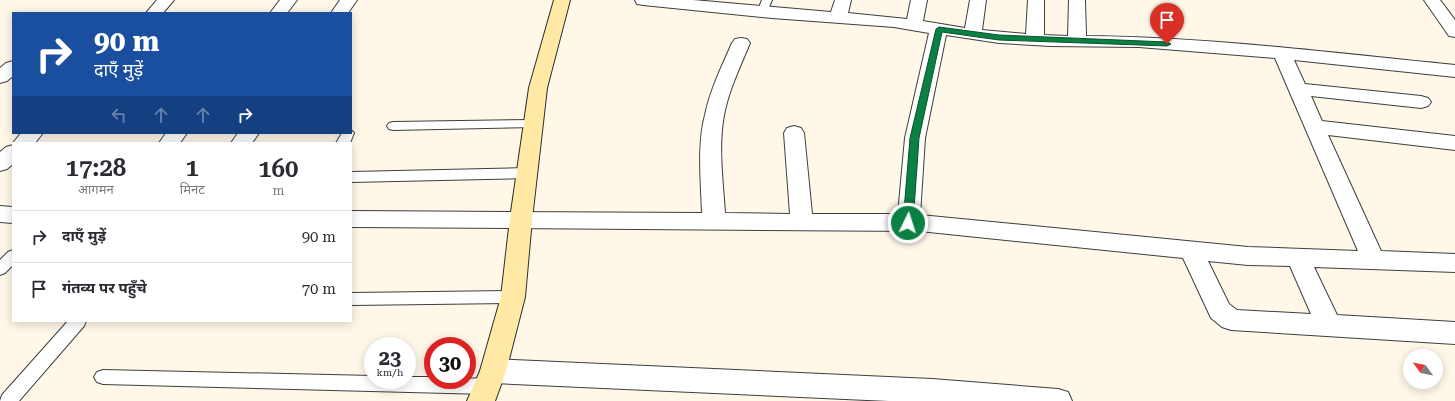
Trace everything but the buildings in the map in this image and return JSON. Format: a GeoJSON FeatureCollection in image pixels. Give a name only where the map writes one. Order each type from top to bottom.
{"type":"FeatureCollection","features":[{"type":"Feature","properties":{"kind":"street"},"geometry":{"type":"LineString","coordinates":[[155,12],[166,0]]}},
{"type":"Feature","properties":{"kind":"street"},"geometry":{"type":"LineString","coordinates":[[279,12],[289,0]]}},
{"type":"Feature","properties":{"kind":"street"},"geometry":{"type":"LineString","coordinates":[[340,12],[349,0]]}},
{"type":"Feature","properties":{"kind":"street"},"geometry":{"type":"LineString","coordinates":[[562,0],[538,88],[521,219],[513,297],[487,386],[932,391],[1058,401]]}},
{"type":"Feature","properties":{"kind":"street"},"geometry":{"type":"LineString","coordinates":[[643,0],[764,6],[838,18],[914,25],[972,34],[1035,40],[1139,42],[1282,53],[1455,70]]}},
{"type":"Feature","properties":{"kind":"street"},"geometry":{"type":"LineString","coordinates":[[838,18],[843,0]]}},
{"type":"Feature","properties":{"kind":"street"},"geometry":{"type":"LineString","coordinates":[[914,25],[919,0]]}},
{"type":"Feature","properties":{"kind":"street"},"geometry":{"type":"LineString","coordinates":[[972,34],[978,0]]}},
{"type":"Feature","properties":{"kind":"street"},"geometry":{"type":"LineString","coordinates":[[1035,40],[1036,0]]}},
{"type":"Feature","properties":{"kind":"street"},"geometry":{"type":"LineString","coordinates":[[1077,0],[1077,41]]}},
{"type":"Feature","properties":{"kind":"street"},"geometry":{"type":"LineString","coordinates":[[1432,0],[1455,32]]}},
{"type":"Feature","properties":{"kind":"street"},"geometry":{"type":"LineString","coordinates":[[908,223],[914,138],[939,29]]}},
{"type":"Feature","properties":{"kind":"street"},"geometry":{"type":"LineString","coordinates":[[714,221],[711,157],[714,116],[723,85],[742,43]]}},
{"type":"Feature","properties":{"kind":"street"},"geometry":{"type":"LineString","coordinates":[[1282,53],[1373,259]]}},
{"type":"Feature","properties":{"kind":"street"},"geometry":{"type":"LineString","coordinates":[[0,77],[12,68]]}},
{"type":"Feature","properties":{"kind":"street"},"geometry":{"type":"LineString","coordinates":[[1298,89],[1421,102]]}},
{"type":"Feature","properties":{"kind":"street"},"geometry":{"type":"LineString","coordinates":[[1315,127],[1455,143]]}},
{"type":"Feature","properties":{"kind":"street"},"geometry":{"type":"LineString","coordinates":[[23,142],[32,134]]}},
{"type":"Feature","properties":{"kind":"street"},"geometry":{"type":"LineString","coordinates":[[169,142],[176,134]]}},
{"type":"Feature","properties":{"kind":"street"},"geometry":{"type":"LineString","coordinates":[[794,134],[802,222]]}},
{"type":"Feature","properties":{"kind":"street"},"geometry":{"type":"LineString","coordinates":[[0,164],[12,153]]}},
{"type":"Feature","properties":{"kind":"street"},"geometry":{"type":"LineString","coordinates":[[0,214],[12,215]]}},
{"type":"Feature","properties":{"kind":"street"},"geometry":{"type":"LineString","coordinates":[[352,219],[521,219],[908,223],[1248,256],[1373,259],[1455,263]]}},
{"type":"Feature","properties":{"kind":"street"},"geometry":{"type":"LineString","coordinates":[[1191,250],[1220,311],[1231,320],[1455,333]]}},
{"type":"Feature","properties":{"kind":"street"},"geometry":{"type":"LineString","coordinates":[[1297,258],[1329,325]]}},
{"type":"Feature","properties":{"kind":"lane"},"geometry":{"type":"LineString","coordinates":[[393,126],[533,124]]}},
{"type":"Feature","properties":{"kind":"lane"},"geometry":{"type":"LineString","coordinates":[[352,177],[527,173]]}},
{"type":"Feature","properties":{"kind":"lane"},"geometry":{"type":"LineString","coordinates":[[0,269],[12,257]]}},
{"type":"Feature","properties":{"kind":"lane"},"geometry":{"type":"LineString","coordinates":[[352,299],[513,297]]}},
{"type":"Feature","properties":{"kind":"lane"},"geometry":{"type":"LineString","coordinates":[[8,401],[77,322]]}},
{"type":"Feature","properties":{"kind":"lane"},"geometry":{"type":"LineString","coordinates":[[103,377],[487,386]]}},
{"type":"Feature","properties":{"kind":"route"},"geometry":{"type":"LineString","coordinates":[[908,223],[914,138],[939,29],[999,38],[1167,44]]}}]}
